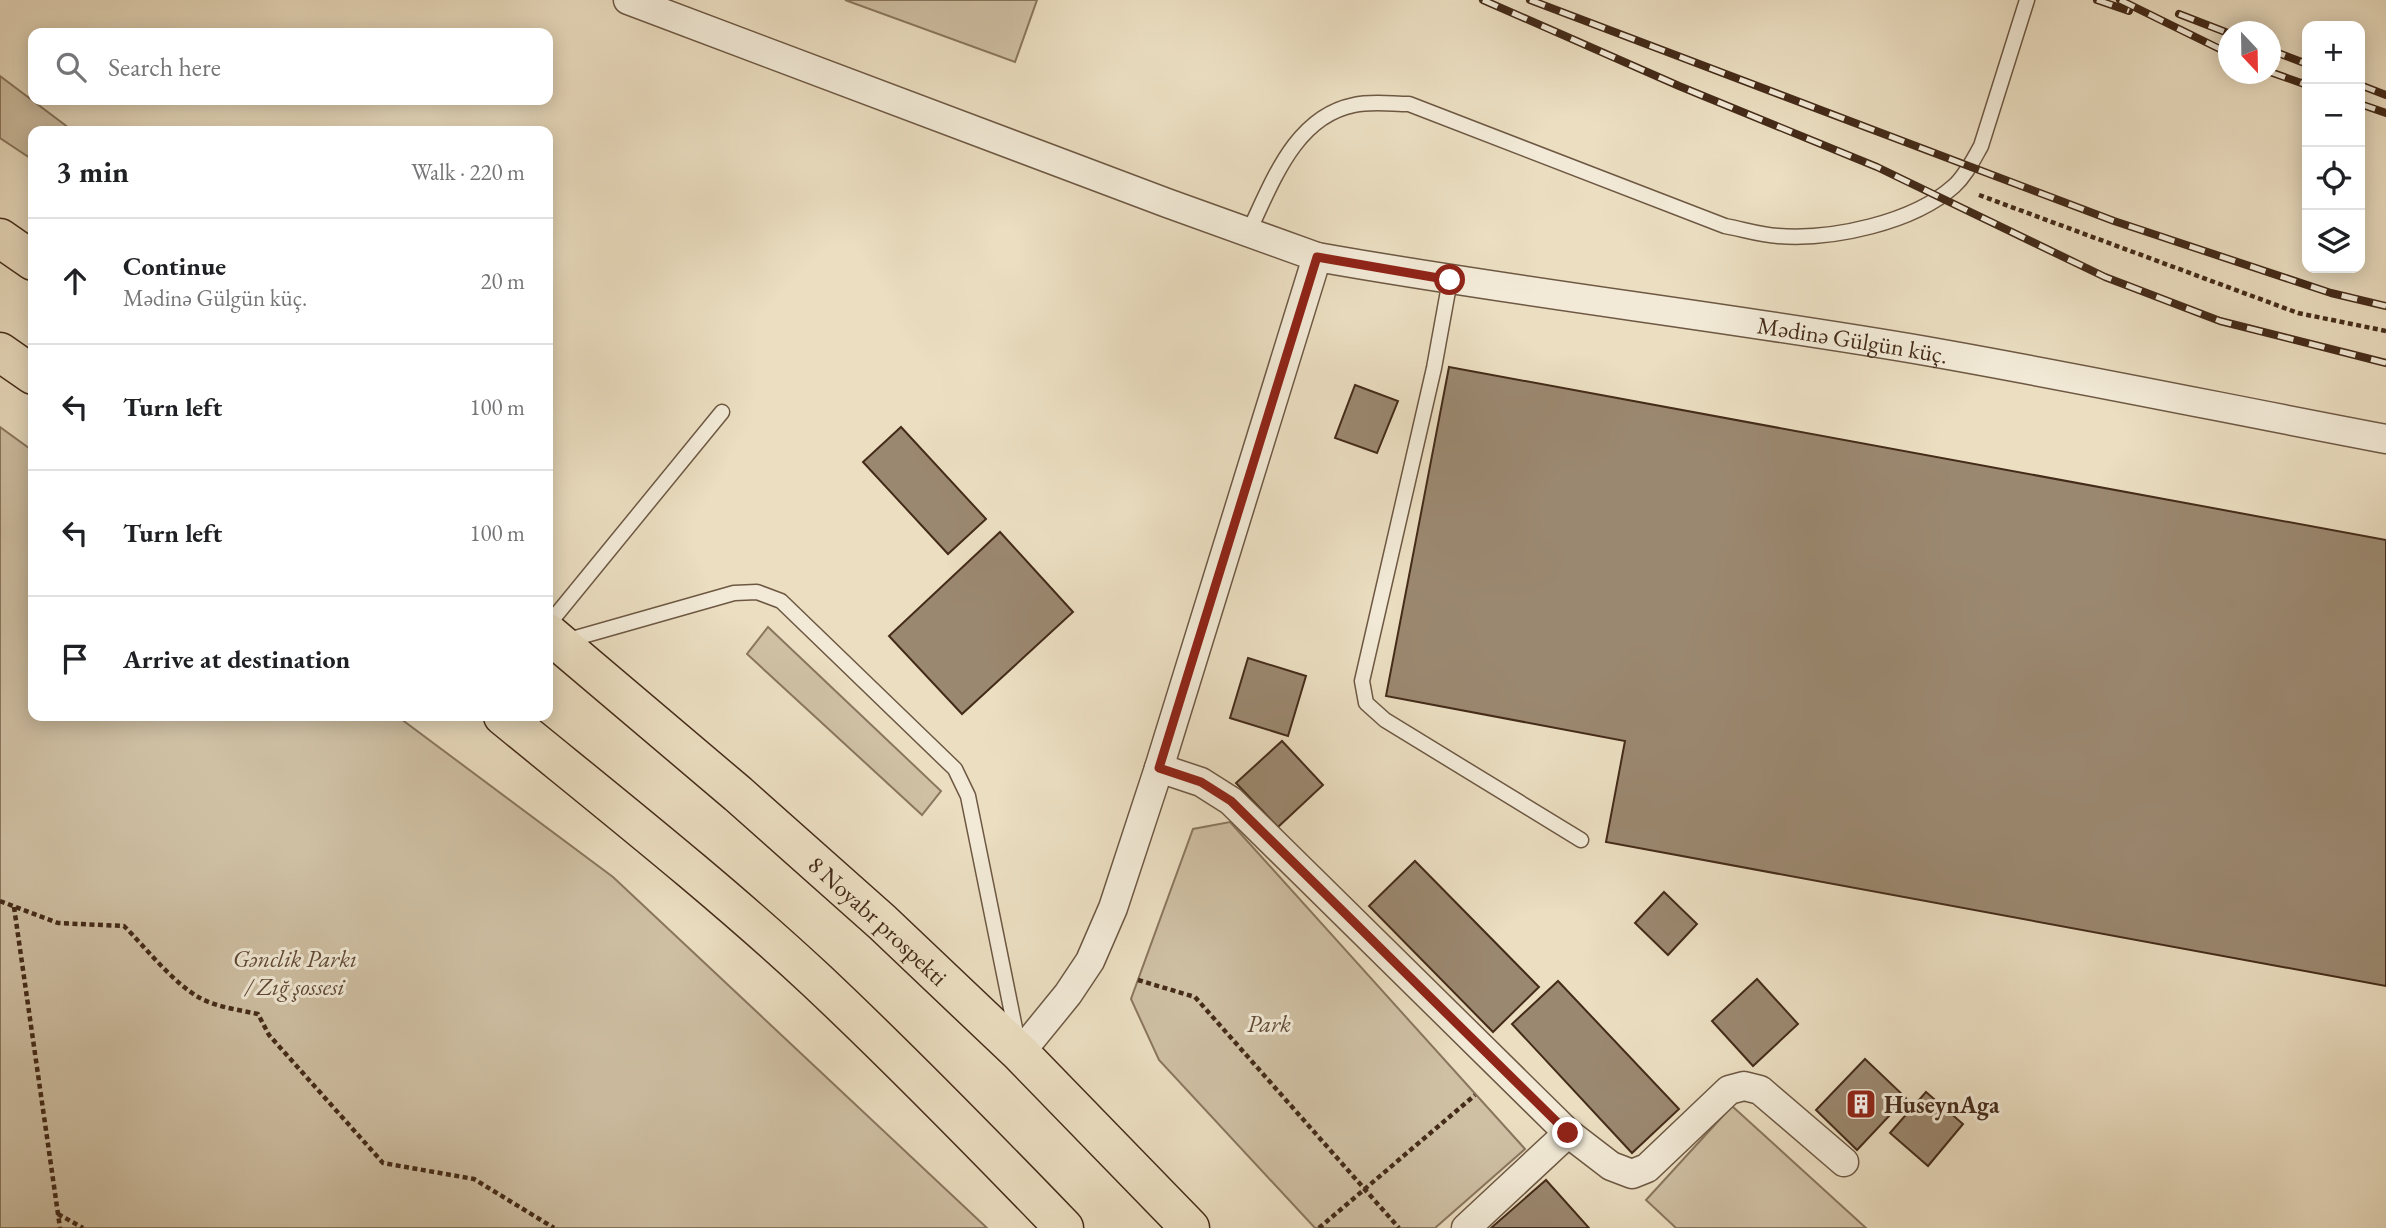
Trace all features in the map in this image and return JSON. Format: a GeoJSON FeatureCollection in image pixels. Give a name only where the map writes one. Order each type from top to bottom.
{"type":"FeatureCollection","features":[{"type":"Feature","properties":{"kind":"highway"},"geometry":{"type":"LineString","coordinates":[[0,238],[28,258]]}},
{"type":"Feature","properties":{"kind":"highway"},"geometry":{"type":"LineString","coordinates":[[0,352],[28,372]]}},
{"type":"Feature","properties":{"kind":"highway","name":"8 Noyabr prospekti"},"geometry":{"type":"LineString","coordinates":[[553,634],[882,922],[1020,1053],[1190,1228]]}},
{"type":"Feature","properties":{"kind":"highway"},"geometry":{"type":"LineString","coordinates":[[509,721],[672,855],[815,979],[957,1117],[1064,1228]]}},
{"type":"Feature","properties":{"kind":"street","name":"Mədinə Gülgün küç."},"geometry":{"type":"LineString","coordinates":[[628,0],[1317,257],[1450,280],[1541,291],[1926,351],[2386,439]]}},
{"type":"Feature","properties":{"kind":"street"},"geometry":{"type":"LineString","coordinates":[[1020,1053],[1068,994],[1090,961],[1113,908],[1317,257]]}},
{"type":"Feature","properties":{"kind":"street"},"geometry":{"type":"LineString","coordinates":[[1159,768],[1201,782],[1231,801],[1568,1133],[1611,1166],[1632,1174],[1647,1168],[1729,1090],[1744,1086],[1760,1090],[1844,1162]]}},
{"type":"Feature","properties":{"kind":"street"},"geometry":{"type":"LineString","coordinates":[[1466,1228],[1568,1133]]}},
{"type":"Feature","properties":{"kind":"lane"},"geometry":{"type":"LineString","coordinates":[[1248,233],[1287,153],[1317,120],[1354,105],[1409,104],[1725,226],[1777,236],[1817,236],[1863,229],[1904,215],[1955,185],[1970,167],[1981,146],[2027,0]]}},
{"type":"Feature","properties":{"kind":"lane"},"geometry":{"type":"LineString","coordinates":[[1450,280],[1434,368],[1362,681],[1366,703],[1385,720],[1581,840]]}},
{"type":"Feature","properties":{"kind":"lane"},"geometry":{"type":"LineString","coordinates":[[553,632],[722,412]]}},
{"type":"Feature","properties":{"kind":"lane"},"geometry":{"type":"LineString","coordinates":[[553,633],[734,593],[757,592],[781,601],[955,769],[968,796],[1020,1053]]}},
{"type":"Feature","properties":{"kind":"path"},"geometry":{"type":"LineString","coordinates":[[1955,185],[2298,313],[2386,331]]}},
{"type":"Feature","properties":{"kind":"path"},"geometry":{"type":"LineString","coordinates":[[0,901],[58,923],[124,926],[176,979],[199,998],[258,1014],[269,1035],[383,1163],[474,1179],[554,1228]]}},
{"type":"Feature","properties":{"kind":"path"},"geometry":{"type":"LineString","coordinates":[[14,906],[62,1228]]}},
{"type":"Feature","properties":{"kind":"path"},"geometry":{"type":"LineString","coordinates":[[1138,980],[1195,997],[1399,1228]]}},
{"type":"Feature","properties":{"kind":"path"},"geometry":{"type":"LineString","coordinates":[[1318,1228],[1475,1095]]}},
{"type":"Feature","properties":{"kind":"path"},"geometry":{"type":"LineString","coordinates":[[58,1214],[83,1228]]}},
{"type":"Feature","properties":{"kind":"green space"},"geometry":{"type":"Polygon","coordinates":[[[845,0],[1037,0],[1015,62],[845,0]]]}},
{"type":"Feature","properties":{"kind":"green space"},"geometry":{"type":"Polygon","coordinates":[[[0,76],[28,97],[28,105],[38,105],[66,126],[28,126],[28,157],[0,138],[0,76]]]}},
{"type":"Feature","properties":{"kind":"green space","name":"Gənclik Parkı / Zığ şossesi"},"geometry":{"type":"Polygon","coordinates":[[[0,427],[28,447],[28,721],[404,721],[613,877],[987,1228],[0,1228],[0,427]]]}},
{"type":"Feature","properties":{"kind":"green space"},"geometry":{"type":"Polygon","coordinates":[[[768,627],[941,791],[922,815],[747,654],[768,627]]]}},
{"type":"Feature","properties":{"kind":"green space","name":"Park"},"geometry":{"type":"Polygon","coordinates":[[[1230,822],[1525,1149],[1435,1228],[1315,1228],[1159,1060],[1131,999],[1193,829],[1230,822]]]}},
{"type":"Feature","properties":{"kind":"green space"},"geometry":{"type":"Polygon","coordinates":[[[1732,1106],[1866,1228],[1676,1228],[1646,1200],[1732,1106]]]}},
{"type":"Feature","properties":{"kind":"building"},"geometry":{"type":"Polygon","coordinates":[[[1449,367],[2386,540],[2386,986],[1606,842],[1625,741],[1386,696],[1449,367]]]}},
{"type":"Feature","properties":{"kind":"building"},"geometry":{"type":"Polygon","coordinates":[[[1355,385],[1398,401],[1377,453],[1335,438],[1355,385]]]}},
{"type":"Feature","properties":{"kind":"building"},"geometry":{"type":"Polygon","coordinates":[[[901,427],[986,519],[948,554],[863,462],[901,427]]]}},
{"type":"Feature","properties":{"kind":"building"},"geometry":{"type":"Polygon","coordinates":[[[1000,532],[1073,612],[962,714],[889,636],[1000,532]]]}},
{"type":"Feature","properties":{"kind":"building"},"geometry":{"type":"Polygon","coordinates":[[[1248,658],[1306,676],[1288,736],[1230,718],[1248,658]]]}},
{"type":"Feature","properties":{"kind":"building"},"geometry":{"type":"Polygon","coordinates":[[[1282,741],[1323,785],[1278,827],[1236,783],[1282,741]]]}},
{"type":"Feature","properties":{"kind":"building"},"geometry":{"type":"Polygon","coordinates":[[[1415,861],[1539,987],[1493,1032],[1369,906],[1415,861]]]}},
{"type":"Feature","properties":{"kind":"building"},"geometry":{"type":"Polygon","coordinates":[[[1664,892],[1697,924],[1668,955],[1635,923],[1664,892]]]}},
{"type":"Feature","properties":{"kind":"building"},"geometry":{"type":"Polygon","coordinates":[[[1757,979],[1798,1024],[1753,1066],[1712,1021],[1757,979]]]}},
{"type":"Feature","properties":{"kind":"building"},"geometry":{"type":"Polygon","coordinates":[[[1558,981],[1679,1109],[1632,1153],[1512,1024],[1558,981]]]}},
{"type":"Feature","properties":{"kind":"building","name":"HuseynAga"},"geometry":{"type":"Polygon","coordinates":[[[1865,1059],[1906,1098],[1857,1150],[1816,1110],[1865,1059]]]}},
{"type":"Feature","properties":{"kind":"building"},"geometry":{"type":"Polygon","coordinates":[[[1926,1092],[1963,1124],[1928,1166],[1890,1133],[1926,1092]]]}},
{"type":"Feature","properties":{"kind":"building"},"geometry":{"type":"Polygon","coordinates":[[[1546,1180],[1589,1228],[1491,1228],[1546,1180]]]}},
{"type":"Feature","properties":{"kind":"railway"},"geometry":{"type":"LineString","coordinates":[[1483,0],[1679,86],[1877,167],[2105,277],[2220,321],[2386,363]]}},
{"type":"Feature","properties":{"kind":"railway"},"geometry":{"type":"LineString","coordinates":[[1530,0],[2114,221],[2331,293],[2386,306]]}},
{"type":"Feature","properties":{"kind":"railway"},"geometry":{"type":"LineString","coordinates":[[2097,0],[2129,11]]}},
{"type":"Feature","properties":{"kind":"railway"},"geometry":{"type":"LineString","coordinates":[[2120,0],[2218,48]]}},
{"type":"Feature","properties":{"kind":"railway"},"geometry":{"type":"LineString","coordinates":[[2179,14],[2218,29]]}},
{"type":"Feature","properties":{"kind":"railway"},"geometry":{"type":"LineString","coordinates":[[2281,54],[2302,62]]}},
{"type":"Feature","properties":{"kind":"railway"},"geometry":{"type":"LineString","coordinates":[[2281,76],[2304,84]]}},
{"type":"Feature","properties":{"kind":"railway"},"geometry":{"type":"LineString","coordinates":[[2365,87],[2386,95]]}},
{"type":"Feature","properties":{"kind":"railway"},"geometry":{"type":"LineString","coordinates":[[2365,106],[2386,113]]}},
{"type":"Feature","properties":{"kind":"place","name":"HuseynAga"},"geometry":{"type":"Point","coordinates":[1861,1104]}},
{"type":"Feature","properties":{"kind":"route"},"geometry":{"type":"LineString","coordinates":[[1450,280],[1317,257],[1159,768],[1201,782],[1231,801],[1568,1133]]}}]}
